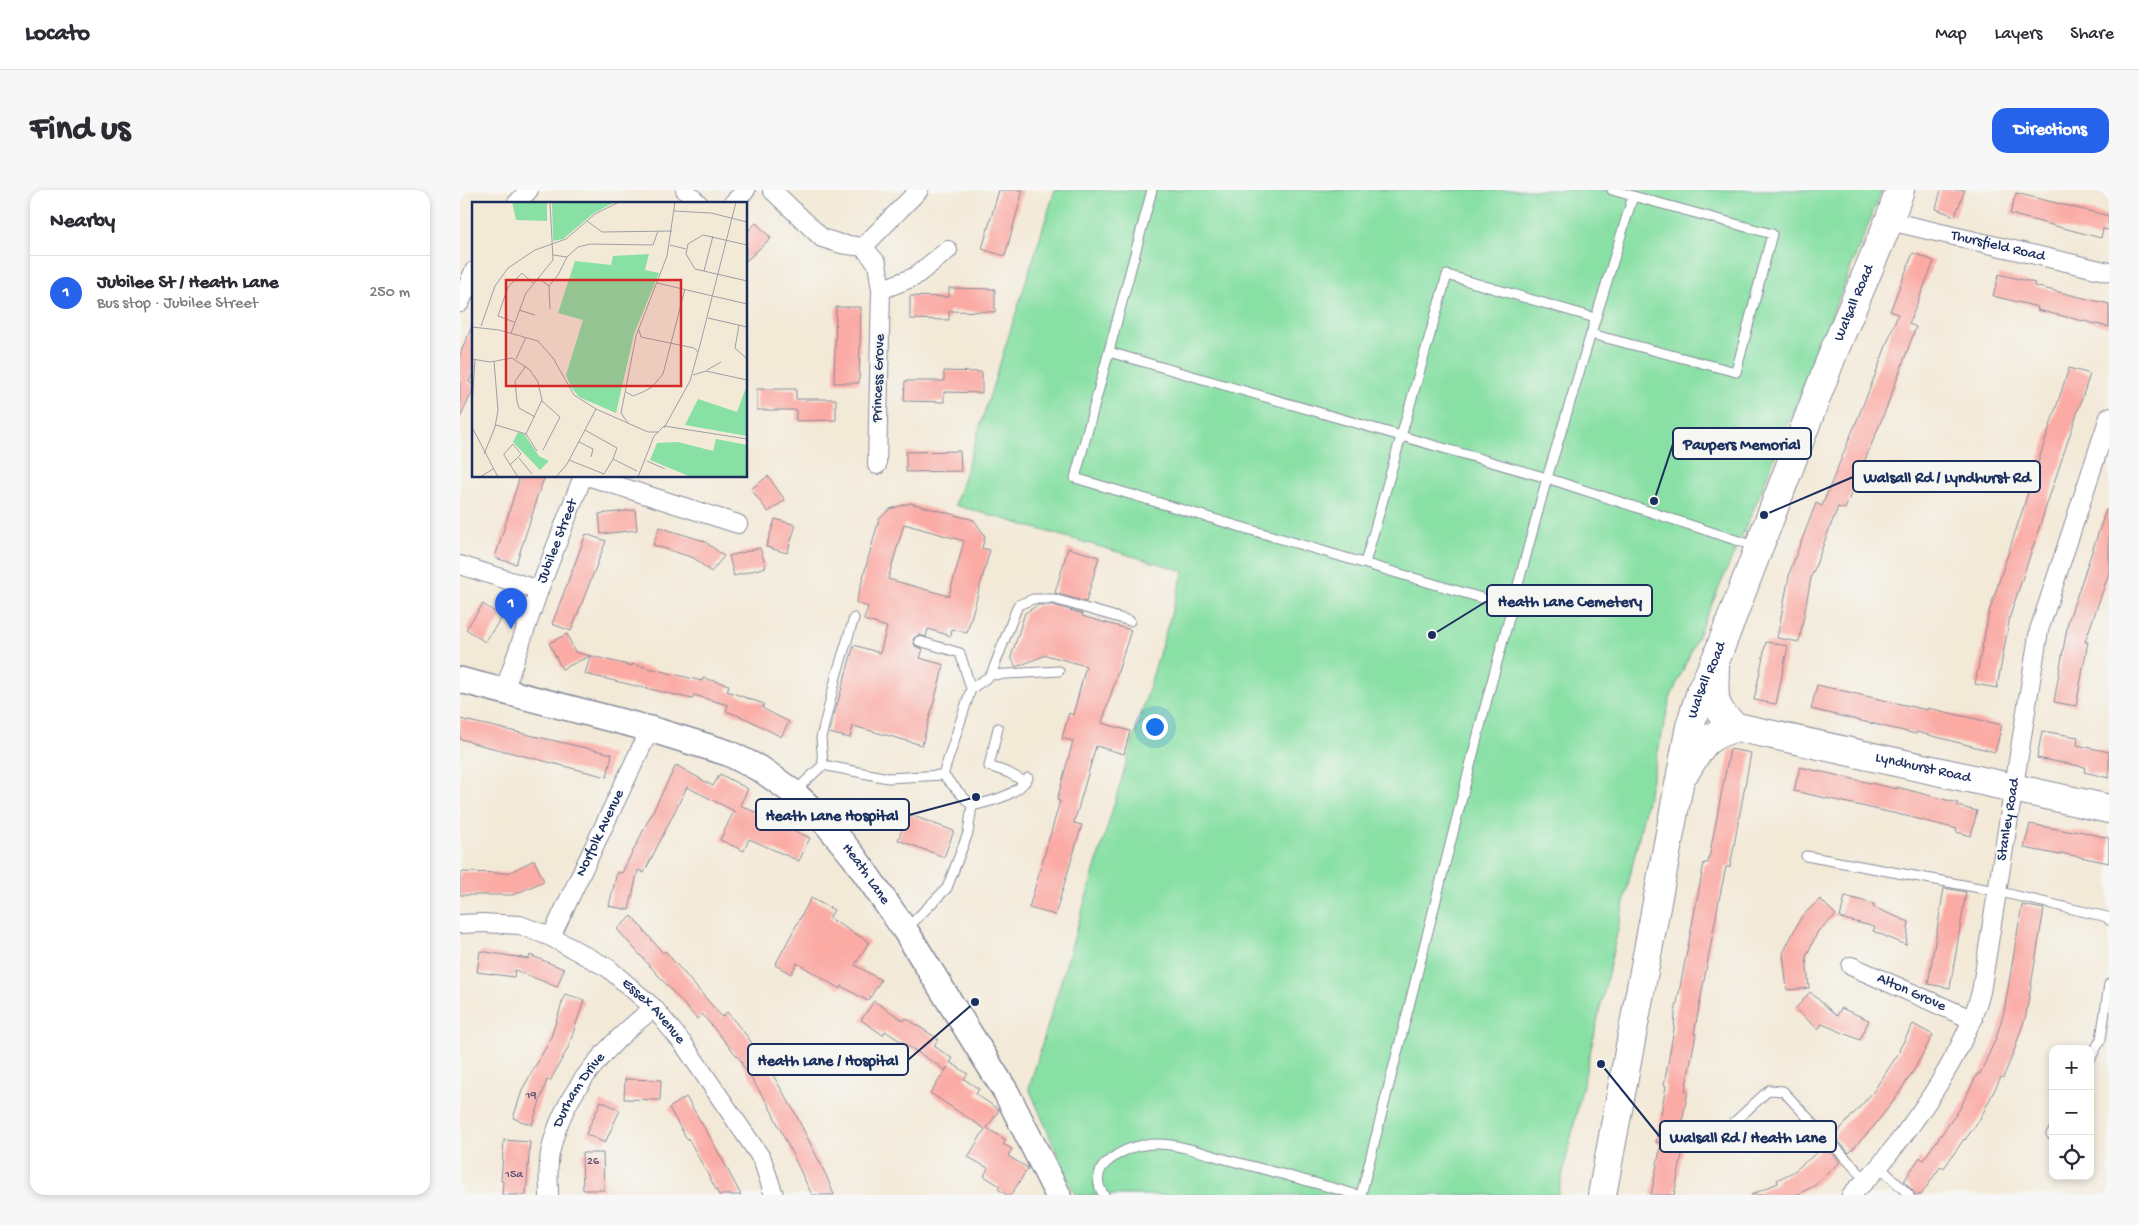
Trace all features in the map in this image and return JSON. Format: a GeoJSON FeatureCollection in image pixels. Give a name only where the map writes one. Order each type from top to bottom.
{"type":"FeatureCollection","features":[{"type":"Feature","properties":{"kind":"main road","name":"Walsall Road"},"geometry":{"type":"LineString","coordinates":[[1602,1195],[1690,726],[1701,691],[1716,659],[1834,351],[1889,221],[1900,190]]}},
{"type":"Feature","properties":{"kind":"main road","name":"Lyndhurst Road"},"geometry":{"type":"LineString","coordinates":[[1716,659],[1714,699],[1720,714],[1737,727],[2109,809]]}},
{"type":"Feature","properties":{"kind":"main road","name":"Lyndhurst Road"},"geometry":{"type":"LineString","coordinates":[[1679,783],[1700,747],[1712,735],[1737,727]]}},
{"type":"Feature","properties":{"kind":"street"},"geometry":{"type":"LineString","coordinates":[[518,202],[529,190]]}},
{"type":"Feature","properties":{"kind":"street"},"geometry":{"type":"LineString","coordinates":[[685,190],[696,202]]}},
{"type":"Feature","properties":{"kind":"street"},"geometry":{"type":"LineString","coordinates":[[734,202],[746,190]]}},
{"type":"Feature","properties":{"kind":"street"},"geometry":{"type":"LineString","coordinates":[[772,190],[822,238],[841,244],[863,247],[919,190]]}},
{"type":"Feature","properties":{"kind":"street","name":"Thursfield Road"},"geometry":{"type":"LineString","coordinates":[[1889,221],[2109,272]]}},
{"type":"Feature","properties":{"kind":"street","name":"Princess Grove"},"geometry":{"type":"LineString","coordinates":[[863,247],[877,263],[882,290],[876,465]]}},
{"type":"Feature","properties":{"kind":"street"},"geometry":{"type":"LineString","coordinates":[[882,290],[914,277],[948,250]]}},
{"type":"Feature","properties":{"kind":"street"},"geometry":{"type":"LineString","coordinates":[[460,303],[472,276]]}},
{"type":"Feature","properties":{"kind":"street","name":"Stanley Road"},"geometry":{"type":"LineString","coordinates":[[1851,1195],[1879,1166],[1943,1078],[1973,1020],[1981,992],[2039,630],[2109,417]]}},
{"type":"Feature","properties":{"kind":"street","name":"Jubilee Street"},"geometry":{"type":"LineString","coordinates":[[504,691],[539,590],[582,478]]}},
{"type":"Feature","properties":{"kind":"street"},"geometry":{"type":"LineString","coordinates":[[593,478],[738,524]]}},
{"type":"Feature","properties":{"kind":"street"},"geometry":{"type":"LineString","coordinates":[[460,565],[539,590]]}},
{"type":"Feature","properties":{"kind":"street","name":"Heath Lane"},"geometry":{"type":"LineString","coordinates":[[460,680],[650,729],[728,753],[762,770],[794,793],[827,824],[905,930],[1006,1092],[1058,1195]]}},
{"type":"Feature","properties":{"kind":"street","name":"Norfolk Avenue"},"geometry":{"type":"LineString","coordinates":[[551,937],[650,729]]}},
{"type":"Feature","properties":{"kind":"street","name":"Essex Avenue"},"geometry":{"type":"LineString","coordinates":[[460,924],[520,925],[551,937],[608,968],[654,1008],[684,1045],[762,1158],[774,1195]]}},
{"type":"Feature","properties":{"kind":"street","name":"Alton Grove"},"geometry":{"type":"LineString","coordinates":[[1851,966],[1973,1020]]}},
{"type":"Feature","properties":{"kind":"street","name":"Durham Drive"},"geometry":{"type":"LineString","coordinates":[[549,1195],[550,1150],[556,1130],[583,1078],[629,1027],[654,1008]]}},
{"type":"Feature","properties":{"kind":"lane"},"geometry":{"type":"LineString","coordinates":[[1152,190],[1075,478],[1512,607]]}},
{"type":"Feature","properties":{"kind":"lane"},"geometry":{"type":"LineString","coordinates":[[1591,334],[1736,372],[1772,234],[1612,190]]}},
{"type":"Feature","properties":{"kind":"lane"},"geometry":{"type":"LineString","coordinates":[[1104,1195],[1099,1188],[1098,1176],[1102,1167],[1113,1156],[1138,1145],[1159,1144],[1199,1152],[1360,1195],[1485,707],[1547,478],[1633,196]]}},
{"type":"Feature","properties":{"kind":"lane"},"geometry":{"type":"LineString","coordinates":[[1364,563],[1447,275],[1595,318]]}},
{"type":"Feature","properties":{"kind":"lane"},"geometry":{"type":"LineString","coordinates":[[1109,352],[1547,478],[1758,547]]}},
{"type":"Feature","properties":{"kind":"lane"},"geometry":{"type":"LineString","coordinates":[[991,675],[1018,606],[1033,599],[1054,599],[1130,621]]}},
{"type":"Feature","properties":{"kind":"lane"},"geometry":{"type":"LineString","coordinates":[[823,766],[821,738],[836,673],[854,618]]}},
{"type":"Feature","properties":{"kind":"lane"},"geometry":{"type":"LineString","coordinates":[[919,641],[960,653],[971,689],[943,775]]}},
{"type":"Feature","properties":{"kind":"lane"},"geometry":{"type":"LineString","coordinates":[[971,689],[991,675],[1059,671]]}},
{"type":"Feature","properties":{"kind":"lane"},"geometry":{"type":"LineString","coordinates":[[972,806],[994,801],[1013,792],[1026,780],[989,766],[998,728]]}},
{"type":"Feature","properties":{"kind":"lane"},"geometry":{"type":"LineString","coordinates":[[823,766],[888,778],[943,775]]}},
{"type":"Feature","properties":{"kind":"lane"},"geometry":{"type":"LineString","coordinates":[[794,793],[823,766]]}},
{"type":"Feature","properties":{"kind":"lane"},"geometry":{"type":"LineString","coordinates":[[943,775],[972,806]]}},
{"type":"Feature","properties":{"kind":"lane"},"geometry":{"type":"LineString","coordinates":[[905,930],[947,888],[968,833],[972,806]]}},
{"type":"Feature","properties":{"kind":"lane"},"geometry":{"type":"LineString","coordinates":[[1806,856],[1996,891],[2107,917],[2109,920]]}},
{"type":"Feature","properties":{"kind":"lane"},"geometry":{"type":"LineString","coordinates":[[2094,1052],[2101,1039],[2109,984]]}},
{"type":"Feature","properties":{"kind":"lane"},"geometry":{"type":"LineString","coordinates":[[1730,1126],[1769,1090],[1783,1091],[1865,1179]]}},
{"type":"Feature","properties":{"kind":"lane"},"geometry":{"type":"LineString","coordinates":[[1879,1166],[1909,1195]]}},
{"type":"Feature","properties":{"kind":"green space"},"geometry":{"type":"Polygon","coordinates":[[[1055,190],[1882,190],[1755,506],[1670,699],[1558,1195],[1075,1195],[1029,1088],[1184,571],[955,505],[1055,190]]]}},
{"type":"Feature","properties":{"kind":"building"},"geometry":{"type":"Polygon","coordinates":[[[999,190],[1023,190],[1005,256],[982,249],[999,190]]]}},
{"type":"Feature","properties":{"kind":"building"},"geometry":{"type":"Polygon","coordinates":[[[1941,190],[1965,190],[1955,216],[1936,209],[1941,190]]]}},
{"type":"Feature","properties":{"kind":"building"},"geometry":{"type":"Polygon","coordinates":[[[2016,193],[2109,216],[2109,230],[2103,229],[2101,238],[2010,214],[2016,193]]]}},
{"type":"Feature","properties":{"kind":"building"},"geometry":{"type":"Polygon","coordinates":[[[756,223],[771,238],[748,259],[748,231],[756,223]]]}},
{"type":"Feature","properties":{"kind":"building"},"geometry":{"type":"Polygon","coordinates":[[[1913,253],[1934,261],[1909,324],[1916,327],[1886,409],[1845,509],[1838,507],[1825,540],[1811,578],[1799,642],[1777,638],[1790,571],[1816,503],[1822,506],[1874,378],[1898,314],[1890,311],[1913,253]]]}},
{"type":"Feature","properties":{"kind":"building"},"geometry":{"type":"Polygon","coordinates":[[[1999,274],[2035,283],[2034,286],[2109,304],[2109,327],[2037,310],[2038,307],[1993,296],[1999,274]]]}},
{"type":"Feature","properties":{"kind":"building"},"geometry":{"type":"Polygon","coordinates":[[[949,288],[995,289],[995,312],[949,311],[949,320],[910,319],[910,296],[949,297],[949,288]]]}},
{"type":"Feature","properties":{"kind":"building"},"geometry":{"type":"Polygon","coordinates":[[[836,307],[861,307],[859,383],[834,383],[836,307]]]}},
{"type":"Feature","properties":{"kind":"building"},"geometry":{"type":"Polygon","coordinates":[[[472,327],[472,375],[469,382],[472,384],[472,392],[460,418],[460,354],[472,327]]]}},
{"type":"Feature","properties":{"kind":"building"},"geometry":{"type":"Polygon","coordinates":[[[2069,368],[2090,374],[2010,616],[1997,688],[1975,684],[1989,612],[2069,368]]]}},
{"type":"Feature","properties":{"kind":"building"},"geometry":{"type":"Polygon","coordinates":[[[944,371],[982,372],[982,393],[944,392],[944,402],[904,401],[905,381],[944,381],[944,371]]]}},
{"type":"Feature","properties":{"kind":"building"},"geometry":{"type":"Polygon","coordinates":[[[757,389],[796,389],[796,399],[836,399],[836,420],[796,421],[796,410],[757,410],[757,389]]]}},
{"type":"Feature","properties":{"kind":"building"},"geometry":{"type":"Polygon","coordinates":[[[960,451],[961,471],[906,472],[906,452],[960,451]]]}},
{"type":"Feature","properties":{"kind":"building"},"geometry":{"type":"Polygon","coordinates":[[[768,476],[785,500],[768,512],[751,489],[768,476]]]}},
{"type":"Feature","properties":{"kind":"building"},"geometry":{"type":"Polygon","coordinates":[[[519,478],[544,478],[516,564],[495,558],[519,478]]]}},
{"type":"Feature","properties":{"kind":"building"},"geometry":{"type":"Polygon","coordinates":[[[910,503],[974,520],[985,536],[982,548],[990,550],[967,633],[952,629],[951,636],[928,629],[926,637],[918,635],[913,639],[915,646],[923,649],[920,658],[944,665],[922,745],[853,726],[850,738],[829,733],[854,645],[880,653],[887,627],[864,620],[868,607],[856,603],[879,519],[890,509],[910,503]],[[904,524],[888,579],[949,596],[964,541],[904,524]]]}},
{"type":"Feature","properties":{"kind":"building"},"geometry":{"type":"Polygon","coordinates":[[[635,510],[637,530],[601,534],[599,514],[635,510]]]}},
{"type":"Feature","properties":{"kind":"building"},"geometry":{"type":"Polygon","coordinates":[[[2106,510],[2109,510],[2109,573],[2085,642],[2088,642],[2076,706],[2054,702],[2068,622],[2106,510]]]}},
{"type":"Feature","properties":{"kind":"building"},"geometry":{"type":"Polygon","coordinates":[[[775,519],[796,525],[787,553],[766,547],[775,519]]]}},
{"type":"Feature","properties":{"kind":"building"},"geometry":{"type":"Polygon","coordinates":[[[659,527],[704,541],[724,556],[711,572],[694,558],[653,545],[659,527]]]}},
{"type":"Feature","properties":{"kind":"building"},"geometry":{"type":"Polygon","coordinates":[[[586,534],[606,541],[571,631],[552,624],[586,534]]]}},
{"type":"Feature","properties":{"kind":"building"},"geometry":{"type":"Polygon","coordinates":[[[760,548],[766,567],[734,576],[729,556],[760,548]]]}},
{"type":"Feature","properties":{"kind":"building"},"geometry":{"type":"Polygon","coordinates":[[[1068,548],[1099,557],[1086,602],[1055,593],[1068,548]]]}},
{"type":"Feature","properties":{"kind":"building"},"geometry":{"type":"Polygon","coordinates":[[[483,604],[502,617],[485,642],[466,629],[483,604]]]}},
{"type":"Feature","properties":{"kind":"building"},"geometry":{"type":"Polygon","coordinates":[[[1038,605],[1053,605],[1083,614],[1082,616],[1131,630],[1102,723],[1130,731],[1124,754],[1096,746],[1074,823],[1082,825],[1055,915],[1029,908],[1060,801],[1057,800],[1073,741],[1062,738],[1069,713],[1073,715],[1086,666],[1046,655],[1016,667],[1011,657],[1025,613],[1038,605]]]}},
{"type":"Feature","properties":{"kind":"building"},"geometry":{"type":"Polygon","coordinates":[[[567,634],[575,652],[702,681],[703,678],[729,685],[727,691],[764,704],[762,708],[789,722],[781,737],[747,719],[726,711],[728,705],[694,695],[692,699],[585,674],[590,656],[562,669],[549,643],[567,634]]]}},
{"type":"Feature","properties":{"kind":"building"},"geometry":{"type":"Polygon","coordinates":[[[1766,642],[1788,646],[1776,704],[1754,700],[1766,642]]]}},
{"type":"Feature","properties":{"kind":"building"},"geometry":{"type":"Polygon","coordinates":[[[1817,685],[2002,725],[1995,752],[1917,732],[1916,734],[1811,709],[1817,685]]]}},
{"type":"Feature","properties":{"kind":"building"},"geometry":{"type":"Polygon","coordinates":[[[460,719],[612,754],[607,777],[460,739],[460,719]]]}},
{"type":"Feature","properties":{"kind":"building"},"geometry":{"type":"Polygon","coordinates":[[[2042,731],[2078,737],[2077,745],[2109,752],[2109,778],[2084,772],[2085,767],[2037,758],[2042,731]]]}},
{"type":"Feature","properties":{"kind":"building"},"geometry":{"type":"Polygon","coordinates":[[[1730,749],[1751,753],[1730,867],[1726,867],[1720,895],[1694,1034],[1696,1034],[1685,1091],[1688,1091],[1677,1149],[1683,1150],[1674,1195],[1651,1195],[1661,1144],[1656,1142],[1666,1086],[1664,1085],[1675,1013],[1704,863],[1708,863],[1730,749]]]}},
{"type":"Feature","properties":{"kind":"building"},"geometry":{"type":"Polygon","coordinates":[[[676,765],[713,786],[720,774],[748,789],[740,805],[810,838],[799,861],[749,839],[744,851],[720,840],[734,811],[687,787],[644,873],[638,870],[629,910],[609,906],[617,872],[622,873],[676,765]]]}},
{"type":"Feature","properties":{"kind":"building"},"geometry":{"type":"Polygon","coordinates":[[[1800,767],[1897,789],[1897,787],[1958,803],[1957,806],[1977,811],[1971,836],[1956,832],[1957,829],[1906,816],[1794,791],[1800,767]]]}},
{"type":"Feature","properties":{"kind":"building"},"geometry":{"type":"Polygon","coordinates":[[[908,814],[954,831],[944,857],[898,840],[908,814]]]}},
{"type":"Feature","properties":{"kind":"building"},"geometry":{"type":"Polygon","coordinates":[[[2030,824],[2073,832],[2074,830],[2109,838],[2109,863],[2061,853],[2060,855],[2024,848],[2030,824]]]}},
{"type":"Feature","properties":{"kind":"building"},"geometry":{"type":"Polygon","coordinates":[[[534,860],[544,881],[513,895],[460,895],[460,872],[508,873],[534,860]]]}},
{"type":"Feature","properties":{"kind":"building"},"geometry":{"type":"Polygon","coordinates":[[[1944,888],[1966,892],[1950,988],[1928,984],[1944,888]]]}},
{"type":"Feature","properties":{"kind":"building"},"geometry":{"type":"Polygon","coordinates":[[[1845,896],[1874,904],[1873,907],[1909,922],[1906,945],[1873,931],[1875,927],[1840,918],[1845,896]]]}},
{"type":"Feature","properties":{"kind":"building"},"geometry":{"type":"Polygon","coordinates":[[[811,898],[834,910],[829,918],[869,942],[855,965],[881,980],[868,1001],[841,986],[840,989],[797,963],[791,974],[775,965],[811,898]]]}},
{"type":"Feature","properties":{"kind":"building"},"geometry":{"type":"Polygon","coordinates":[[[1820,899],[1836,915],[1818,931],[1806,957],[1809,988],[1787,990],[1783,953],[1801,917],[1820,899]]]}},
{"type":"Feature","properties":{"kind":"building"},"geometry":{"type":"Polygon","coordinates":[[[2022,905],[2044,909],[2026,1015],[2013,1054],[2003,1078],[2001,1077],[1981,1117],[1944,1168],[1941,1166],[1921,1195],[1915,1195],[1904,1181],[1920,1157],[1923,1160],[1959,1110],[1978,1073],[1980,1074],[1996,1038],[2004,1012],[2022,905]]]}},
{"type":"Feature","properties":{"kind":"building"},"geometry":{"type":"Polygon","coordinates":[[[632,916],[722,1017],[727,1012],[747,1036],[793,1109],[834,1195],[812,1195],[768,1104],[742,1062],[702,1014],[697,1019],[617,929],[632,916]]]}},
{"type":"Feature","properties":{"kind":"building"},"geometry":{"type":"Polygon","coordinates":[[[480,951],[529,959],[530,955],[564,969],[557,987],[515,970],[514,977],[477,972],[480,951]]]}},
{"type":"Feature","properties":{"kind":"building"},"geometry":{"type":"Polygon","coordinates":[[[1810,992],[1837,1016],[1841,1008],[1869,1020],[1860,1040],[1822,1024],[1818,1029],[1795,1009],[1810,992]]]}},
{"type":"Feature","properties":{"kind":"building"},"geometry":{"type":"Polygon","coordinates":[[[565,994],[584,1000],[568,1048],[550,1081],[547,1080],[532,1125],[513,1118],[523,1088],[550,1040],[565,994]]]}},
{"type":"Feature","properties":{"kind":"building"},"geometry":{"type":"Polygon","coordinates":[[[874,1001],[904,1021],[906,1018],[938,1039],[934,1046],[953,1059],[950,1062],[968,1074],[964,1079],[979,1089],[976,1094],[999,1110],[987,1128],[1006,1140],[1003,1144],[1012,1149],[1008,1156],[1028,1168],[1011,1195],[1007,1195],[998,1189],[1000,1186],[984,1176],[988,1168],[968,1157],[985,1129],[930,1093],[948,1067],[945,1070],[885,1031],[883,1035],[861,1020],[874,1001]]]}},
{"type":"Feature","properties":{"kind":"building"},"geometry":{"type":"Polygon","coordinates":[[[1913,1024],[1933,1035],[1914,1070],[1895,1099],[1874,1126],[1849,1153],[1834,1136],[1873,1092],[1900,1051],[1913,1024]]]}},
{"type":"Feature","properties":{"kind":"building"},"geometry":{"type":"Polygon","coordinates":[[[625,1079],[661,1080],[660,1100],[624,1099],[625,1079]]]}},
{"type":"Feature","properties":{"kind":"building"},"geometry":{"type":"Polygon","coordinates":[[[686,1097],[713,1142],[741,1195],[719,1195],[688,1138],[669,1108],[686,1097]]]}},
{"type":"Feature","properties":{"kind":"building"},"geometry":{"type":"Polygon","coordinates":[[[601,1101],[620,1110],[605,1143],[586,1134],[601,1101]]]}},
{"type":"Feature","properties":{"kind":"building"},"geometry":{"type":"Polygon","coordinates":[[[504,1140],[530,1142],[526,1195],[502,1195],[503,1181],[501,1181],[504,1140]]]}},
{"type":"Feature","properties":{"kind":"building"},"geometry":{"type":"Polygon","coordinates":[[[1825,1146],[1840,1162],[1814,1186],[1796,1195],[1751,1195],[1778,1183],[1777,1180],[1793,1172],[1825,1146]]]}},
{"type":"Feature","properties":{"kind":"building"},"geometry":{"type":"Polygon","coordinates":[[[582,1153],[603,1153],[604,1190],[583,1190],[582,1153]]]}},
{"type":"Feature","properties":{"kind":"place","name":"Paupers Memorial"},"geometry":{"type":"Point","coordinates":[1654,501]}},
{"type":"Feature","properties":{"kind":"place","name":"Walsall Rd / Lyndhurst Rd"},"geometry":{"type":"Point","coordinates":[1764,515]}},
{"type":"Feature","properties":{"kind":"place","name":"Jubilee St / Heath Lane"},"geometry":{"type":"Point","coordinates":[511,629]}},
{"type":"Feature","properties":{"kind":"place","name":"Heath Lane Cemetery"},"geometry":{"type":"Point","coordinates":[1432,635]}},
{"type":"Feature","properties":{"kind":"place","name":"Heath Lane Hospital"},"geometry":{"type":"Point","coordinates":[976,797]}},
{"type":"Feature","properties":{"kind":"place","name":"Heath Lane / Hospital"},"geometry":{"type":"Point","coordinates":[975,1002]}},
{"type":"Feature","properties":{"kind":"place","name":"Walsall Rd / Heath Lane"},"geometry":{"type":"Point","coordinates":[1601,1064]}}]}
